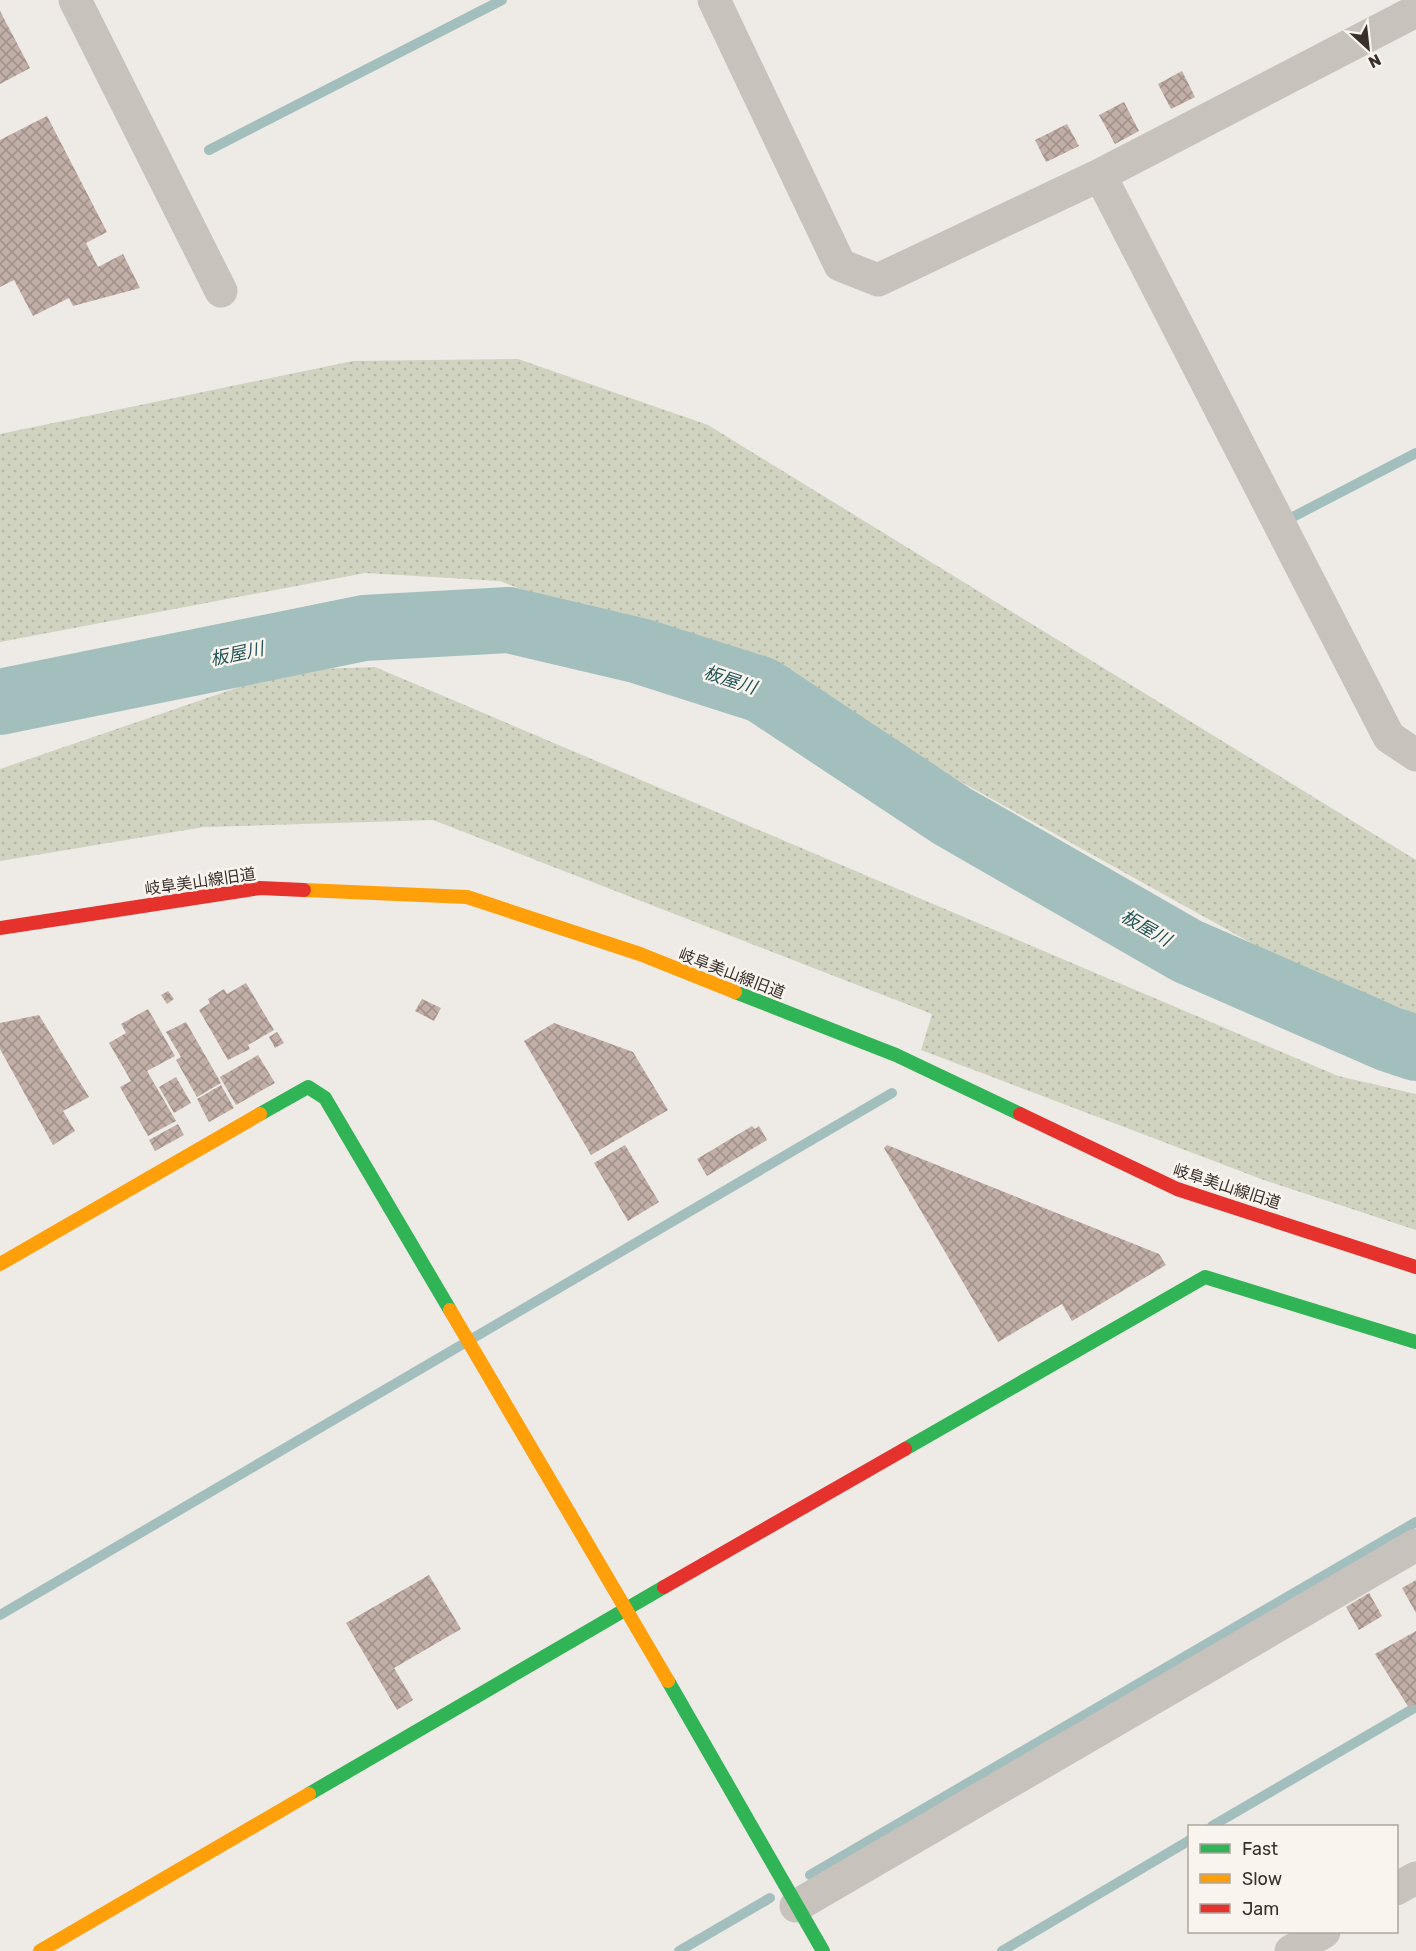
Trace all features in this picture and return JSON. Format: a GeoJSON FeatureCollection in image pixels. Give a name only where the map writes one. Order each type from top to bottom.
{"type":"FeatureCollection","features":[{"type":"Feature","properties":{"kind":"street"},"geometry":{"type":"LineString","coordinates":[[75,0],[221,291]]}},
{"type":"Feature","properties":{"kind":"street"},"geometry":{"type":"LineString","coordinates":[[714,0],[840,265],[878,280],[1100,175],[1416,11]]}},
{"type":"Feature","properties":{"kind":"street"},"geometry":{"type":"LineString","coordinates":[[1100,175],[1389,737],[1416,754]]}},
{"type":"Feature","properties":{"kind":"street","name":"岐阜美山線旧道"},"geometry":{"type":"LineString","coordinates":[[0,928],[260,888],[467,897],[639,954],[896,1055],[1177,1190],[1416,1267]]}},
{"type":"Feature","properties":{"kind":"street"},"geometry":{"type":"LineString","coordinates":[[0,1264],[308,1087],[325,1098],[823,1951]]}},
{"type":"Feature","properties":{"kind":"street"},"geometry":{"type":"LineString","coordinates":[[40,1951],[1205,1277],[1416,1342]]}},
{"type":"Feature","properties":{"kind":"street"},"geometry":{"type":"LineString","coordinates":[[796,1906],[1416,1545]]}},
{"type":"Feature","properties":{"kind":"street"},"geometry":{"type":"LineString","coordinates":[[1398,1888],[1416,1878]]}},
{"type":"Feature","properties":{"kind":"street"},"geometry":{"type":"LineString","coordinates":[[1291,1951],[1322,1933]]}},
{"type":"Feature","properties":{"kind":"green space"},"geometry":{"type":"Polygon","coordinates":[[[518,359],[708,425],[1416,860],[1416,1014],[1280,959],[839,714],[500,581],[365,573],[0,642],[0,434],[353,361],[518,359]]]}},
{"type":"Feature","properties":{"kind":"green space"},"geometry":{"type":"Polygon","coordinates":[[[375,667],[1338,1076],[1416,1094],[1416,1230],[1264,1180],[921,1050],[932,1014],[433,820],[204,827],[0,861],[0,769],[289,670],[375,667]]]}},
{"type":"Feature","properties":{"kind":"building"},"geometry":{"type":"Polygon","coordinates":[[[0,11],[30,68],[0,84],[0,11]]]}},
{"type":"Feature","properties":{"kind":"building"},"geometry":{"type":"Polygon","coordinates":[[[1182,71],[1195,97],[1171,109],[1158,84],[1182,71]]]}},
{"type":"Feature","properties":{"kind":"building"},"geometry":{"type":"Polygon","coordinates":[[[1124,102],[1139,131],[1115,144],[1099,115],[1124,102]]]}},
{"type":"Feature","properties":{"kind":"building"},"geometry":{"type":"Polygon","coordinates":[[[47,116],[107,232],[86,243],[98,267],[123,254],[140,288],[73,306],[69,298],[33,316],[14,280],[0,287],[0,140],[47,116]]]}},
{"type":"Feature","properties":{"kind":"building"},"geometry":{"type":"Polygon","coordinates":[[[1067,124],[1079,146],[1046,162],[1035,140],[1067,124]]]}},
{"type":"Feature","properties":{"kind":"building"},"geometry":{"type":"Polygon","coordinates":[[[246,983],[274,1030],[248,1045],[250,1049],[228,1060],[199,1010],[210,1003],[208,999],[224,989],[227,994],[246,983]]]}},
{"type":"Feature","properties":{"kind":"building"},"geometry":{"type":"Polygon","coordinates":[[[168,991],[174,999],[167,1004],[161,995],[168,991]]]}},
{"type":"Feature","properties":{"kind":"building"},"geometry":{"type":"Polygon","coordinates":[[[422,999],[441,1008],[434,1021],[415,1011],[422,999]]]}},
{"type":"Feature","properties":{"kind":"building"},"geometry":{"type":"Polygon","coordinates":[[[148,1009],[175,1056],[147,1071],[176,1121],[148,1136],[120,1087],[131,1081],[109,1043],[126,1033],[121,1024],[148,1009]]]}},
{"type":"Feature","properties":{"kind":"building"},"geometry":{"type":"Polygon","coordinates":[[[39,1015],[89,1097],[63,1111],[75,1131],[53,1145],[0,1049],[0,1023],[39,1015]]]}},
{"type":"Feature","properties":{"kind":"building"},"geometry":{"type":"Polygon","coordinates":[[[186,1022],[221,1083],[197,1097],[176,1060],[181,1057],[166,1032],[186,1022]]]}},
{"type":"Feature","properties":{"kind":"building"},"geometry":{"type":"Polygon","coordinates":[[[554,1023],[633,1052],[668,1110],[591,1155],[524,1041],[554,1023]]]}},
{"type":"Feature","properties":{"kind":"building"},"geometry":{"type":"Polygon","coordinates":[[[277,1032],[284,1043],[275,1048],[269,1037],[277,1032]]]}},
{"type":"Feature","properties":{"kind":"building"},"geometry":{"type":"Polygon","coordinates":[[[258,1055],[275,1083],[236,1105],[220,1077],[258,1055]]]}},
{"type":"Feature","properties":{"kind":"building"},"geometry":{"type":"Polygon","coordinates":[[[176,1077],[191,1103],[174,1113],[159,1087],[176,1077]]]}},
{"type":"Feature","properties":{"kind":"building"},"geometry":{"type":"Polygon","coordinates":[[[221,1085],[234,1108],[209,1122],[197,1099],[221,1085]]]}},
{"type":"Feature","properties":{"kind":"building"},"geometry":{"type":"Polygon","coordinates":[[[178,1124],[184,1135],[155,1151],[149,1140],[178,1124]]]}},
{"type":"Feature","properties":{"kind":"building"},"geometry":{"type":"Polygon","coordinates":[[[752,1126],[755,1129],[759,1126],[767,1140],[707,1176],[697,1159],[752,1126]]]}},
{"type":"Feature","properties":{"kind":"building"},"geometry":{"type":"Polygon","coordinates":[[[625,1145],[659,1202],[628,1221],[594,1163],[625,1145]]]}},
{"type":"Feature","properties":{"kind":"building"},"geometry":{"type":"Polygon","coordinates":[[[887,1145],[1159,1254],[1166,1265],[1072,1321],[1062,1304],[998,1342],[884,1148],[887,1145]]]}},
{"type":"Feature","properties":{"kind":"building"},"geometry":{"type":"Polygon","coordinates":[[[429,1575],[461,1629],[394,1668],[413,1700],[397,1710],[346,1623],[429,1575]]]}},
{"type":"Feature","properties":{"kind":"building"},"geometry":{"type":"Polygon","coordinates":[[[1416,1580],[1416,1613],[1402,1588],[1416,1580]]]}},
{"type":"Feature","properties":{"kind":"building"},"geometry":{"type":"Polygon","coordinates":[[[1369,1593],[1382,1616],[1359,1630],[1346,1607],[1369,1593]]]}},
{"type":"Feature","properties":{"kind":"building"},"geometry":{"type":"Polygon","coordinates":[[[1416,1631],[1416,1704],[1409,1708],[1375,1654],[1416,1631]]]}},
{"type":"Feature","properties":{"kind":"waterway"},"geometry":{"type":"LineString","coordinates":[[209,150],[502,0]]}},
{"type":"Feature","properties":{"kind":"waterway"},"geometry":{"type":"LineString","coordinates":[[1287,520],[1416,453]]}},
{"type":"Feature","properties":{"kind":"waterway","name":"板屋川"},"geometry":{"type":"LineString","coordinates":[[0,702],[364,628],[509,620],[640,651],[762,690],[952,816],[1187,951],[1389,1039],[1416,1048]]}},
{"type":"Feature","properties":{"kind":"waterway"},"geometry":{"type":"LineString","coordinates":[[0,1615],[892,1093]]}},
{"type":"Feature","properties":{"kind":"waterway"},"geometry":{"type":"LineString","coordinates":[[810,1875],[1416,1522]]}},
{"type":"Feature","properties":{"kind":"waterway"},"geometry":{"type":"LineString","coordinates":[[1214,1825],[1416,1707]]}},
{"type":"Feature","properties":{"kind":"waterway"},"geometry":{"type":"LineString","coordinates":[[1002,1951],[1188,1841]]}},
{"type":"Feature","properties":{"kind":"waterway"},"geometry":{"type":"LineString","coordinates":[[679,1951],[770,1898]]}},
{"type":"Feature","properties":{"kind":"traffic: fast"},"geometry":{"type":"LineString","coordinates":[[735,992],[896,1055],[1020,1114]]}},
{"type":"Feature","properties":{"kind":"traffic: fast"},"geometry":{"type":"LineString","coordinates":[[260,1114],[308,1087],[325,1098],[450,1310]]}},
{"type":"Feature","properties":{"kind":"traffic: fast"},"geometry":{"type":"LineString","coordinates":[[905,1449],[1205,1277],[1416,1342]]}},
{"type":"Feature","properties":{"kind":"traffic: fast"},"geometry":{"type":"LineString","coordinates":[[309,1794],[664,1587]]}},
{"type":"Feature","properties":{"kind":"traffic: fast"},"geometry":{"type":"LineString","coordinates":[[668,1681],[823,1951]]}},
{"type":"Feature","properties":{"kind":"traffic: slow"},"geometry":{"type":"LineString","coordinates":[[304,890],[467,897],[640,954],[735,992]]}},
{"type":"Feature","properties":{"kind":"traffic: slow"},"geometry":{"type":"LineString","coordinates":[[0,1264],[260,1114]]}},
{"type":"Feature","properties":{"kind":"traffic: slow"},"geometry":{"type":"LineString","coordinates":[[450,1310],[668,1681]]}},
{"type":"Feature","properties":{"kind":"traffic: slow"},"geometry":{"type":"LineString","coordinates":[[40,1951],[309,1794]]}},
{"type":"Feature","properties":{"kind":"traffic: jam"},"geometry":{"type":"LineString","coordinates":[[0,928],[260,888],[304,890]]}},
{"type":"Feature","properties":{"kind":"traffic: jam"},"geometry":{"type":"LineString","coordinates":[[1020,1114],[1177,1189],[1416,1267]]}},
{"type":"Feature","properties":{"kind":"traffic: jam"},"geometry":{"type":"LineString","coordinates":[[664,1587],[905,1449]]}}]}
